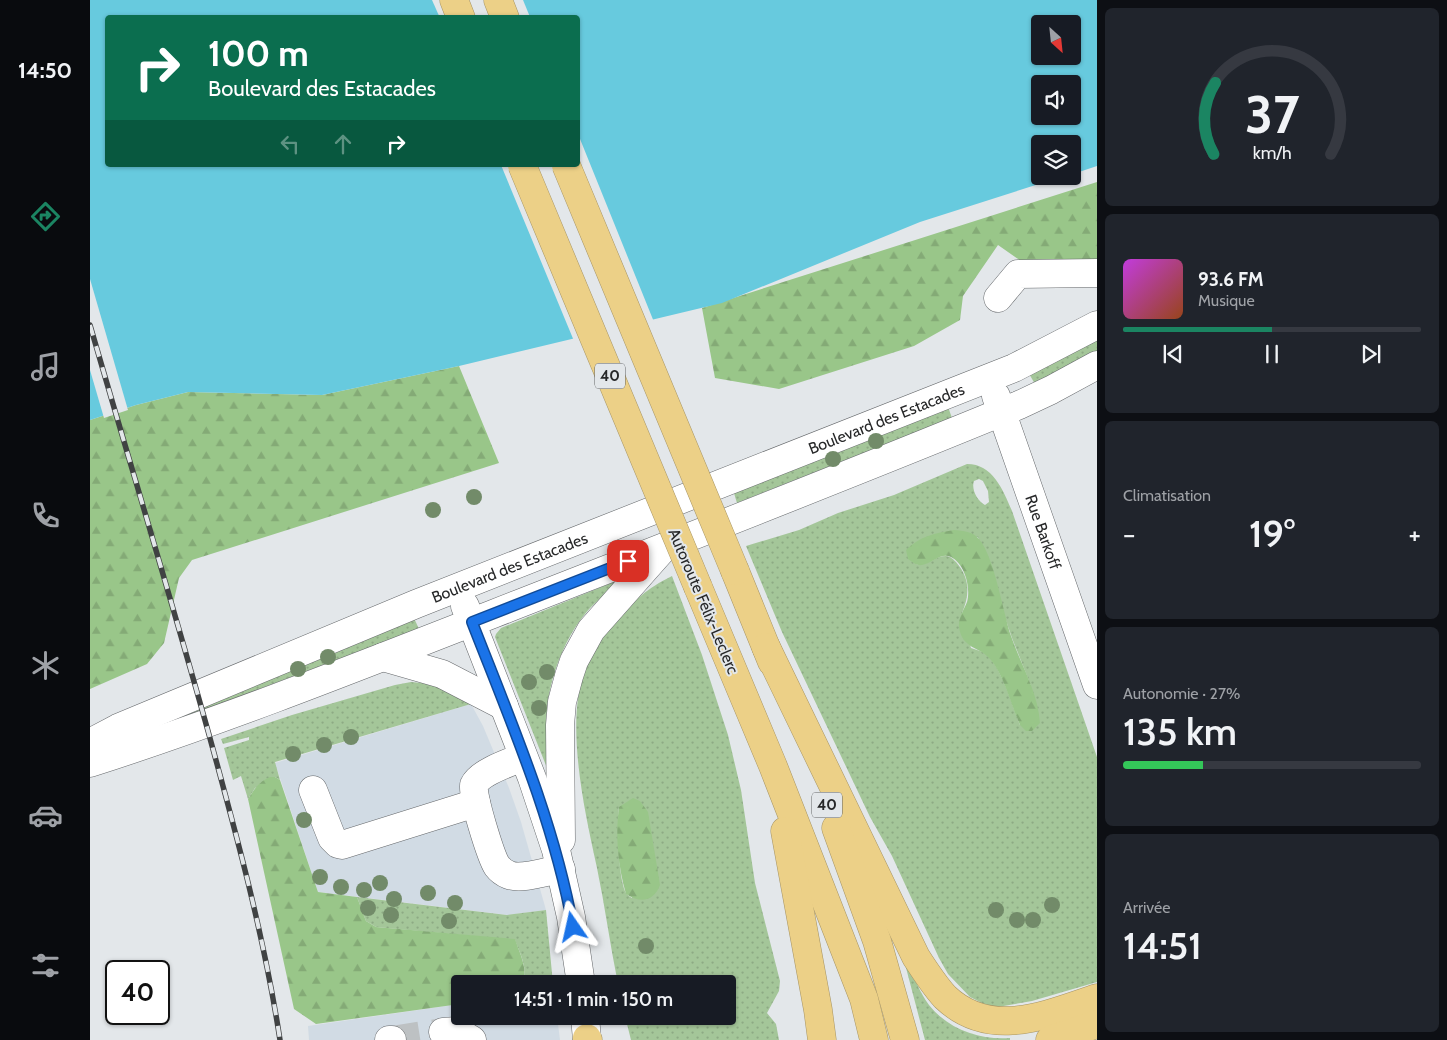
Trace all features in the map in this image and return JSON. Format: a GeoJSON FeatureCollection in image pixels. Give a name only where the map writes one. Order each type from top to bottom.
{"type":"FeatureCollection","features":[{"type":"Feature","properties":{"kind":"highway"},"geometry":{"type":"LineString","coordinates":[[454,0],[460,15]]}},
{"type":"Feature","properties":{"kind":"highway"},"geometry":{"type":"LineString","coordinates":[[498,0],[504,15]]}},
{"type":"Feature","properties":{"kind":"highway","name":"Autoroute Félix-Leclerc"},"geometry":{"type":"LineString","coordinates":[[523,167],[773,766],[864,999],[874,1040]]}},
{"type":"Feature","properties":{"kind":"highway","name":"40"},"geometry":{"type":"LineString","coordinates":[[567,167],[766,647],[869,918],[905,1040]]}},
{"type":"Feature","properties":{"kind":"highway"},"geometry":{"type":"LineString","coordinates":[[766,647],[916,957],[940,992],[952,1004],[972,1016],[998,1023],[1021,1021],[1097,998]]}},
{"type":"Feature","properties":{"kind":"highway"},"geometry":{"type":"LineString","coordinates":[[773,766],[822,1040]]}},
{"type":"Feature","properties":{"kind":"highway"},"geometry":{"type":"LineString","coordinates":[[1050,1040],[1097,1024]]}},
{"type":"Feature","properties":{"kind":"street"},"geometry":{"type":"LineString","coordinates":[[998,298],[1010,267],[1097,273]]}},
{"type":"Feature","properties":{"kind":"street","name":"Boulevard des Estacades"},"geometry":{"type":"LineString","coordinates":[[90,743],[135,721],[458,588],[989,378],[1031,360],[1097,325]]}},
{"type":"Feature","properties":{"kind":"street"},"geometry":{"type":"LineString","coordinates":[[90,763],[382,657],[663,548],[1002,412],[1051,390],[1097,365]]}},
{"type":"Feature","properties":{"kind":"street","name":"Rue Barkoff"},"geometry":{"type":"LineString","coordinates":[[989,378],[1097,685]]}},
{"type":"Feature","properties":{"kind":"street"},"geometry":{"type":"LineString","coordinates":[[561,869],[560,725],[562,702],[569,676],[574,661],[591,630],[663,548]]}},
{"type":"Feature","properties":{"kind":"street"},"geometry":{"type":"LineString","coordinates":[[458,588],[543,809],[561,869],[575,938],[580,975]]}},
{"type":"Feature","properties":{"kind":"street"},"geometry":{"type":"LineString","coordinates":[[382,657],[442,674],[504,706]]}},
{"type":"Feature","properties":{"kind":"street"},"geometry":{"type":"LineString","coordinates":[[523,757],[494,769],[479,779],[474,785],[476,803],[494,860],[502,872],[517,877],[561,869]]}},
{"type":"Feature","properties":{"kind":"street"},"geometry":{"type":"LineString","coordinates":[[313,790],[332,838],[342,845],[476,803]]}},
{"type":"Feature","properties":{"kind":"street"},"geometry":{"type":"LineString","coordinates":[[443,1032],[457,1031],[472,1040]]}},
{"type":"Feature","properties":{"kind":"shaded area"},"geometry":{"type":"Polygon","coordinates":[[[471,704],[483,726],[509,788],[521,822],[546,910],[508,915],[318,892],[275,763],[471,704]]]}},
{"type":"Feature","properties":{"kind":"shaded area"},"geometry":{"type":"Polygon","coordinates":[[[451,1005],[451,1025],[558,1025],[560,1040],[309,1040],[308,1026],[451,1005]]]}},
{"type":"Feature","properties":{"kind":"green space"},"geometry":{"type":"Polygon","coordinates":[[[1097,182],[1097,265],[1028,266],[998,245],[963,296],[960,320],[914,346],[779,389],[715,378],[702,308],[1097,182]]]}},
{"type":"Feature","properties":{"kind":"green space"},"geometry":{"type":"Polygon","coordinates":[[[1097,336],[1097,351],[1035,384],[1028,372],[1097,336]]]}},
{"type":"Feature","properties":{"kind":"green space"},"geometry":{"type":"Polygon","coordinates":[[[459,366],[499,463],[192,560],[179,578],[164,643],[147,664],[90,689],[90,420],[136,405],[188,392],[322,395],[459,366]]]}},
{"type":"Feature","properties":{"kind":"green space"},"geometry":{"type":"Polygon","coordinates":[[[947,404],[952,418],[737,503],[733,490],[947,404]]]}},
{"type":"Feature","properties":{"kind":"green space"},"geometry":{"type":"Polygon","coordinates":[[[967,464],[976,465],[984,468],[996,480],[1012,511],[1097,757],[1097,982],[1032,1001],[992,1008],[970,997],[948,974],[892,856],[870,817],[782,632],[746,546],[799,530],[838,513],[894,495],[967,464]],[[979,479],[974,481],[974,491],[979,501],[985,505],[989,502],[988,491],[983,481],[979,479]],[[978,537],[916,564],[924,564],[946,556],[953,559],[961,568],[967,586],[962,613],[971,648],[983,652],[995,665],[1001,675],[1020,725],[1031,686],[1012,638],[978,537]]]}},
{"type":"Feature","properties":{"kind":"green space"},"geometry":{"type":"Polygon","coordinates":[[[954,530],[974,534],[984,547],[989,558],[1011,636],[1039,712],[1040,723],[1032,731],[1026,731],[1020,725],[1003,682],[990,659],[967,643],[961,634],[959,620],[967,602],[968,590],[966,577],[960,565],[956,560],[947,556],[920,565],[908,559],[906,550],[917,541],[934,534],[954,530]]]}},
{"type":"Feature","properties":{"kind":"green space"},"geometry":{"type":"Polygon","coordinates":[[[672,576],[702,655],[728,735],[741,790],[755,883],[780,981],[779,991],[767,1013],[776,1024],[779,1040],[631,1040],[627,1025],[736,1025],[736,975],[616,975],[582,794],[576,738],[577,711],[580,687],[587,665],[600,642],[616,621],[655,585],[672,576]],[[619,807],[618,838],[621,876],[623,886],[632,898],[619,807]]]}},
{"type":"Feature","properties":{"kind":"green space"},"geometry":{"type":"Polygon","coordinates":[[[616,581],[617,585],[594,604],[582,618],[567,642],[556,669],[547,711],[547,768],[495,637],[496,634],[501,628],[616,581]]]}},
{"type":"Feature","properties":{"kind":"green space"},"geometry":{"type":"Polygon","coordinates":[[[413,616],[419,629],[124,740],[413,616]]]}},
{"type":"Feature","properties":{"kind":"green space"},"geometry":{"type":"Polygon","coordinates":[[[411,682],[443,688],[471,704],[275,762],[280,780],[275,777],[255,788],[248,799],[241,776],[233,780],[224,748],[249,740],[249,737],[223,744],[221,739],[292,715],[411,682]]]}},
{"type":"Feature","properties":{"kind":"green space"},"geometry":{"type":"Polygon","coordinates":[[[270,777],[280,780],[318,892],[357,897],[366,921],[376,927],[515,939],[524,966],[524,975],[451,975],[451,1005],[316,1024],[294,1009],[248,799],[263,781],[270,777]]]}},
{"type":"Feature","properties":{"kind":"green space"},"geometry":{"type":"Polygon","coordinates":[[[633,798],[640,801],[648,812],[660,885],[651,898],[642,900],[626,894],[618,851],[619,807],[633,798]]]}},
{"type":"Feature","properties":{"kind":"green space"},"geometry":{"type":"Polygon","coordinates":[[[357,897],[507,915],[546,910],[552,975],[525,975],[521,956],[515,940],[376,927],[366,921],[357,897]]]}},
{"type":"Feature","properties":{"kind":"green space"},"geometry":{"type":"Polygon","coordinates":[[[908,963],[917,985],[929,1005],[946,1021],[966,1032],[976,1035],[1010,1038],[1010,1040],[925,1040],[905,964],[908,963]]]}},
{"type":"Feature","properties":{"kind":"water"},"geometry":{"type":"Polygon","coordinates":[[[90,0],[1097,0],[1097,166],[1081,171],[1081,135],[1031,135],[1031,185],[1036,185],[920,222],[722,303],[459,366],[322,395],[188,392],[136,405],[90,420],[90,0]]]}},
{"type":"Feature","properties":{"kind":"pier"},"geometry":{"type":"Polygon","coordinates":[[[432,0],[523,0],[529,15],[439,15],[432,0]]]}},
{"type":"Feature","properties":{"kind":"pier"},"geometry":{"type":"Polygon","coordinates":[[[580,139],[654,322],[574,341],[502,167],[580,167],[580,139]]]}},
{"type":"Feature","properties":{"kind":"pier"},"geometry":{"type":"Polygon","coordinates":[[[90,279],[128,410],[104,418],[90,370],[90,279]]]}},
{"type":"Feature","properties":{"kind":"tunnel"},"geometry":{"type":"LineString","coordinates":[[392,1040],[443,1032]]}},
{"type":"Feature","properties":{"kind":"railway"},"geometry":{"type":"LineString","coordinates":[[90,325],[229,808],[258,923],[280,1040]]}},
{"type":"Feature","properties":{"kind":"route"},"geometry":{"type":"LineString","coordinates":[[573,927],[561,869],[543,809],[472,622],[628,561]]}}]}
